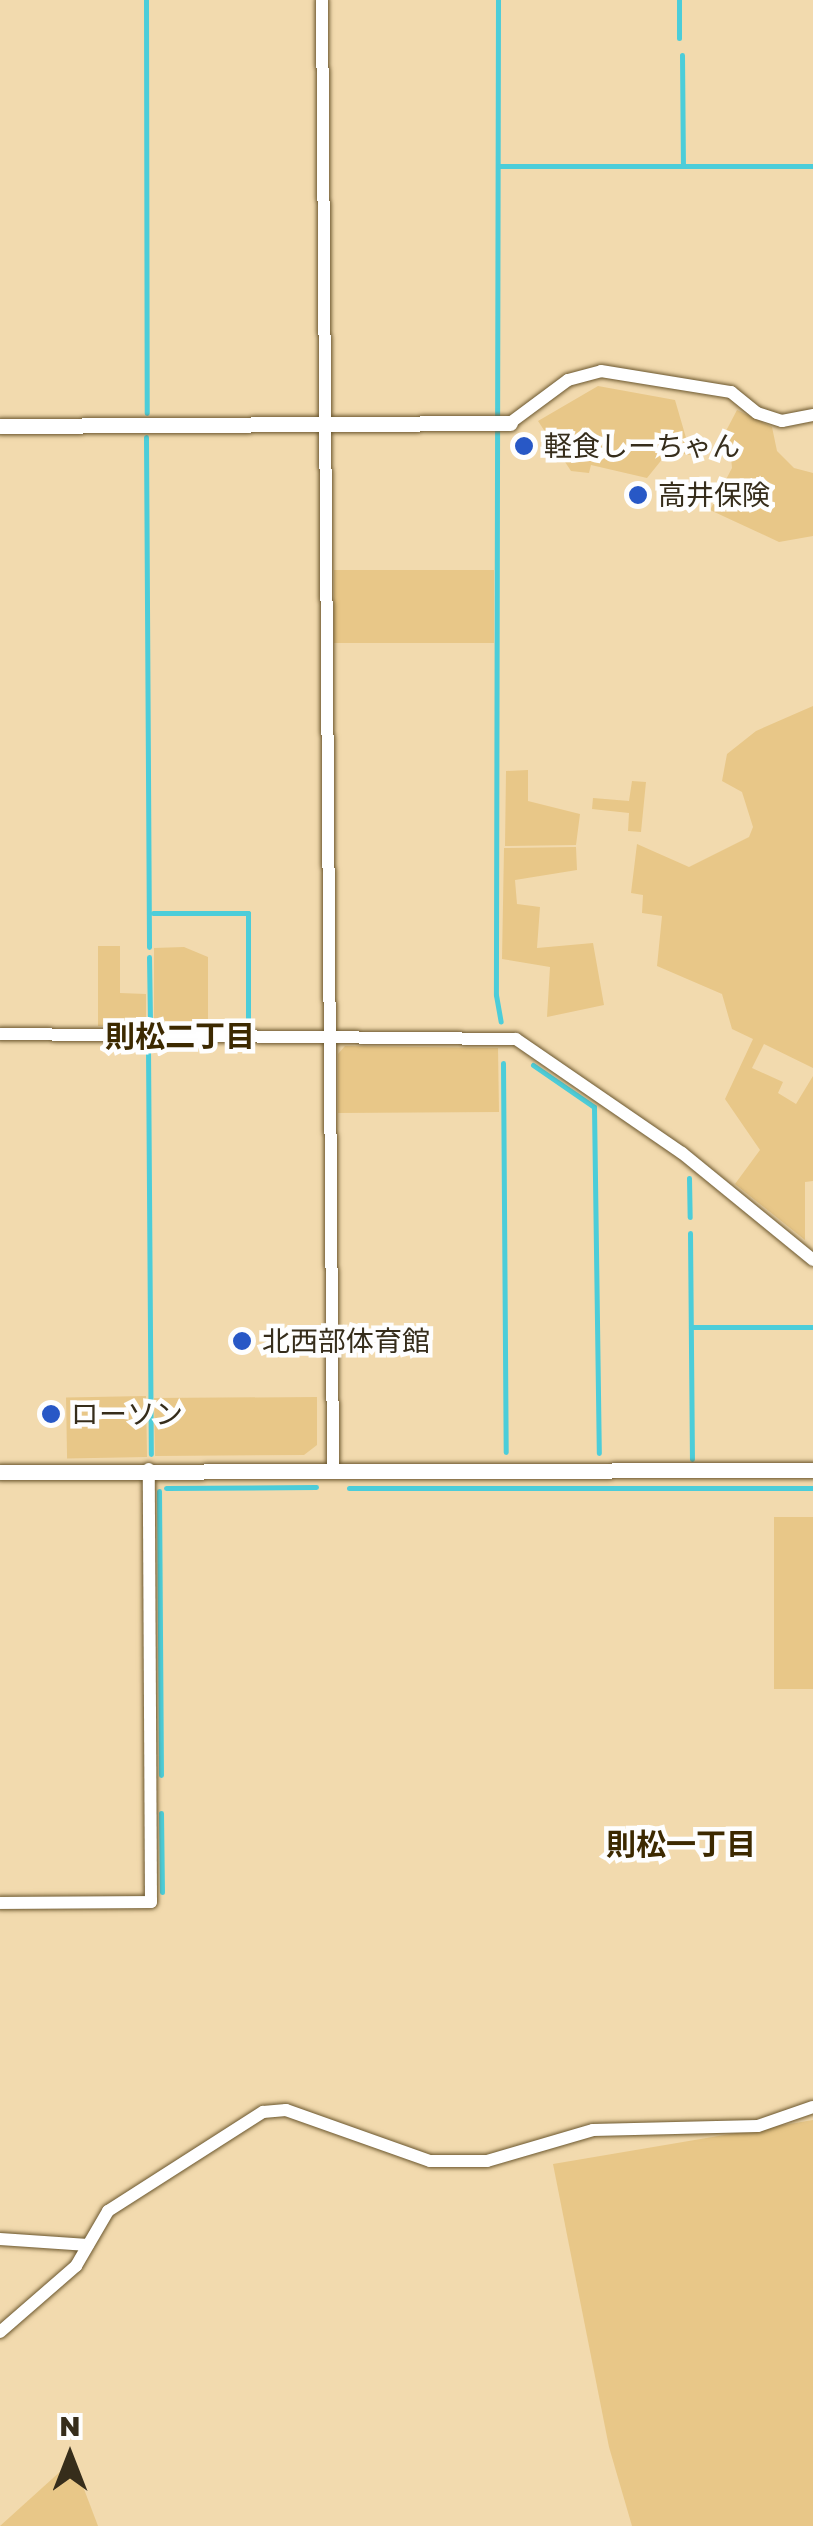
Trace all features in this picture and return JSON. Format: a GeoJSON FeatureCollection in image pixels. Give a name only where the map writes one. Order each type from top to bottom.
{"type":"FeatureCollection","features":[{"type":"Feature","properties":{"kind":"street"},"geometry":{"type":"LineString","coordinates":[[322,0],[326,1034],[332,1467]]}},
{"type":"Feature","properties":{"kind":"street"},"geometry":{"type":"LineString","coordinates":[[0,426],[510,423],[568,380],[601,371],[732,392],[756,412],[782,422],[813,415]]}},
{"type":"Feature","properties":{"kind":"street"},"geometry":{"type":"LineString","coordinates":[[0,1034],[326,1034],[516,1039],[682,1153],[813,1260]]}},
{"type":"Feature","properties":{"kind":"street"},"geometry":{"type":"LineString","coordinates":[[0,1472],[332,1467],[813,1470]]}},
{"type":"Feature","properties":{"kind":"street"},"geometry":{"type":"LineString","coordinates":[[0,1903],[151,1902],[148,1470]]}},
{"type":"Feature","properties":{"kind":"street"},"geometry":{"type":"LineString","coordinates":[[0,2332],[76,2266],[108,2211],[262,2112],[286,2110],[430,2161],[488,2161],[593,2130],[758,2126],[813,2107]]}},
{"type":"Feature","properties":{"kind":"street"},"geometry":{"type":"LineString","coordinates":[[0,2239],[88,2245]]}},
{"type":"Feature","properties":{"kind":"shaded area"},"geometry":{"type":"Polygon","coordinates":[[[598,386],[675,400],[691,455],[668,452],[647,478],[591,465],[589,473],[571,471],[538,421],[598,386]]]}},
{"type":"Feature","properties":{"kind":"shaded area"},"geometry":{"type":"Polygon","coordinates":[[[737,410],[772,427],[777,451],[794,468],[813,473],[813,536],[779,542],[710,510],[732,468],[731,457],[716,450],[737,410]]]}},
{"type":"Feature","properties":{"kind":"shaded area"},"geometry":{"type":"Polygon","coordinates":[[[334,570],[494,570],[494,643],[334,643],[334,570]]]}},
{"type":"Feature","properties":{"kind":"shaded area"},"geometry":{"type":"Polygon","coordinates":[[[813,706],[813,1068],[764,1044],[752,1068],[783,1082],[778,1093],[796,1104],[813,1076],[813,1181],[805,1182],[805,1240],[735,1184],[760,1150],[725,1099],[753,1039],[732,1029],[722,994],[657,966],[662,916],[642,913],[643,895],[631,893],[637,844],[689,867],[749,837],[753,827],[742,792],[722,781],[727,754],[756,731],[813,706]]]}},
{"type":"Feature","properties":{"kind":"shaded area"},"geometry":{"type":"Polygon","coordinates":[[[528,770],[528,801],[580,814],[576,845],[505,846],[506,771],[528,770]]]}},
{"type":"Feature","properties":{"kind":"shaded area"},"geometry":{"type":"Polygon","coordinates":[[[632,781],[646,782],[641,832],[628,831],[629,813],[592,809],[593,798],[629,801],[632,781]]]}},
{"type":"Feature","properties":{"kind":"shaded area"},"geometry":{"type":"Polygon","coordinates":[[[576,847],[577,870],[515,880],[517,904],[540,907],[537,948],[593,943],[604,1005],[547,1017],[550,967],[502,959],[504,848],[576,847]]]}},
{"type":"Feature","properties":{"kind":"shaded area"},"geometry":{"type":"Polygon","coordinates":[[[98,946],[120,946],[120,993],[146,994],[146,1026],[98,1026],[98,946]]]}},
{"type":"Feature","properties":{"kind":"shaded area"},"geometry":{"type":"Polygon","coordinates":[[[184,947],[208,957],[208,1025],[154,1026],[154,948],[184,947]]]}},
{"type":"Feature","properties":{"kind":"shaded area"},"geometry":{"type":"Polygon","coordinates":[[[345,1046],[498,1048],[499,1112],[338,1113],[338,1054],[345,1046]]]}},
{"type":"Feature","properties":{"kind":"shaded area"},"geometry":{"type":"Polygon","coordinates":[[[146,1396],[147,1457],[67,1458],[66,1397],[146,1396]]]}},
{"type":"Feature","properties":{"kind":"shaded area"},"geometry":{"type":"Polygon","coordinates":[[[317,1397],[317,1445],[304,1455],[155,1456],[154,1398],[317,1397]]]}},
{"type":"Feature","properties":{"kind":"shaded area"},"geometry":{"type":"Polygon","coordinates":[[[774,1517],[813,1517],[813,1689],[774,1689],[774,1517]]]}},
{"type":"Feature","properties":{"kind":"shaded area"},"geometry":{"type":"Polygon","coordinates":[[[813,2120],[813,2526],[632,2526],[609,2447],[553,2164],[813,2120]]]}},
{"type":"Feature","properties":{"kind":"shaded area"},"geometry":{"type":"Polygon","coordinates":[[[73,2460],[98,2526],[0,2526],[73,2460]]]}},
{"type":"Feature","properties":{"kind":"waterway"},"geometry":{"type":"LineString","coordinates":[[146,0],[147,413]]}},
{"type":"Feature","properties":{"kind":"waterway"},"geometry":{"type":"LineString","coordinates":[[498,0],[496,995],[501,1022]]}},
{"type":"Feature","properties":{"kind":"waterway"},"geometry":{"type":"LineString","coordinates":[[679,0],[679,38]]}},
{"type":"Feature","properties":{"kind":"waterway"},"geometry":{"type":"LineString","coordinates":[[682,55],[683,165]]}},
{"type":"Feature","properties":{"kind":"waterway"},"geometry":{"type":"LineString","coordinates":[[499,166],[813,166]]}},
{"type":"Feature","properties":{"kind":"waterway"},"geometry":{"type":"LineString","coordinates":[[146,437],[149,947]]}},
{"type":"Feature","properties":{"kind":"waterway"},"geometry":{"type":"LineString","coordinates":[[153,913],[248,913],[248,1023]]}},
{"type":"Feature","properties":{"kind":"waterway"},"geometry":{"type":"LineString","coordinates":[[149,957],[150,1024]]}},
{"type":"Feature","properties":{"kind":"waterway"},"geometry":{"type":"LineString","coordinates":[[148,1047],[151,1454]]}},
{"type":"Feature","properties":{"kind":"waterway"},"geometry":{"type":"LineString","coordinates":[[503,1063],[506,1452]]}},
{"type":"Feature","properties":{"kind":"waterway"},"geometry":{"type":"LineString","coordinates":[[533,1065],[594,1107],[599,1453]]}},
{"type":"Feature","properties":{"kind":"waterway"},"geometry":{"type":"LineString","coordinates":[[689,1178],[690,1217]]}},
{"type":"Feature","properties":{"kind":"waterway"},"geometry":{"type":"LineString","coordinates":[[690,1233],[692,1459]]}},
{"type":"Feature","properties":{"kind":"waterway"},"geometry":{"type":"LineString","coordinates":[[691,1327],[813,1327]]}},
{"type":"Feature","properties":{"kind":"waterway"},"geometry":{"type":"LineString","coordinates":[[166,1488],[316,1487]]}},
{"type":"Feature","properties":{"kind":"waterway"},"geometry":{"type":"LineString","coordinates":[[349,1488],[813,1488]]}},
{"type":"Feature","properties":{"kind":"waterway"},"geometry":{"type":"LineString","coordinates":[[159,1491],[161,1775]]}},
{"type":"Feature","properties":{"kind":"waterway"},"geometry":{"type":"LineString","coordinates":[[161,1813],[162,1892]]}},
{"type":"Feature","properties":{"kind":"place","name":"軽食しーちゃん"},"geometry":{"type":"Point","coordinates":[524,446]}},
{"type":"Feature","properties":{"kind":"place","name":"高井保険"},"geometry":{"type":"Point","coordinates":[638,495]}},
{"type":"Feature","properties":{"kind":"place","name":"北西部体育館"},"geometry":{"type":"Point","coordinates":[242,1341]}},
{"type":"Feature","properties":{"kind":"place","name":"ローソン"},"geometry":{"type":"Point","coordinates":[51,1414]}},
{"type":"Feature","properties":{"kind":"district","name":"則松二丁目"},"geometry":{"type":"Point","coordinates":[180,1036]}},
{"type":"Feature","properties":{"kind":"district","name":"則松一丁目"},"geometry":{"type":"Point","coordinates":[681,1844]}}]}
